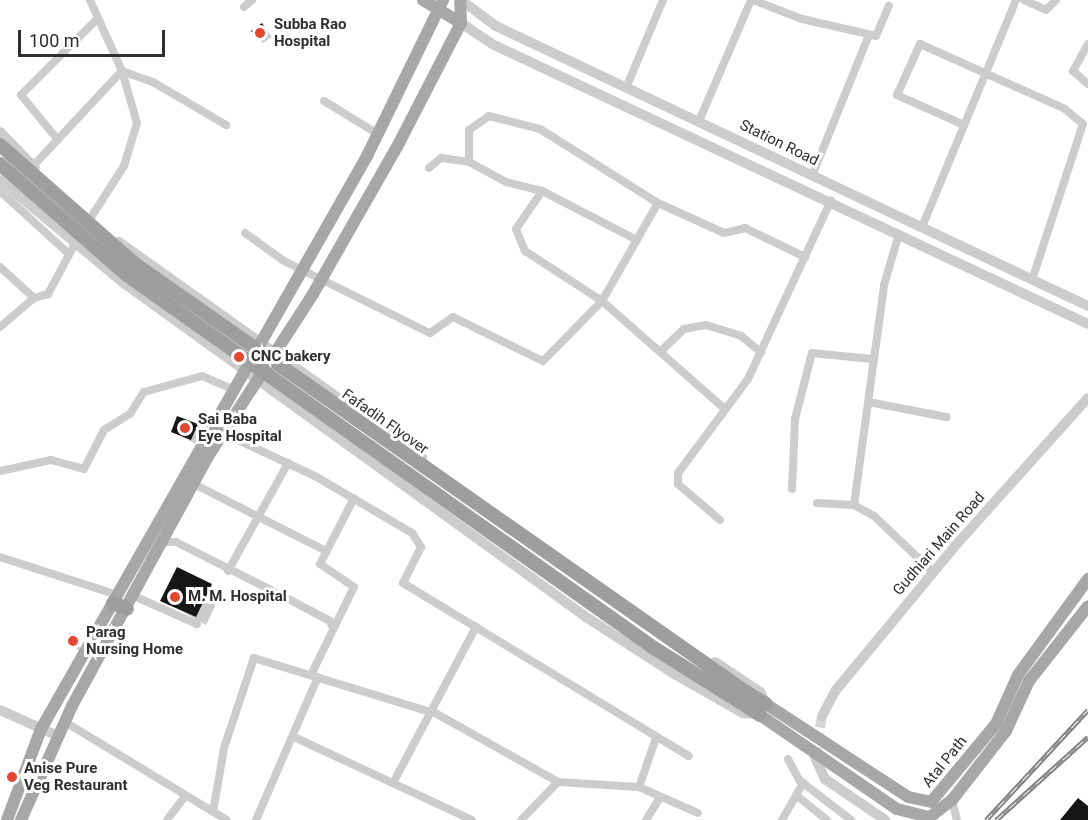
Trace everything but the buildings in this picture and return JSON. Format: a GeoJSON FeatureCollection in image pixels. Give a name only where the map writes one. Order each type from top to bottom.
{"type":"FeatureCollection","features":[{"type":"Feature","properties":{"kind":"highway","name":"Fafadih Flyover"},"geometry":{"type":"LineString","coordinates":[[0,145],[135,264],[763,710]]}},
{"type":"Feature","properties":{"kind":"highway","name":"Fafadih Flyover"},"geometry":{"type":"LineString","coordinates":[[0,164],[53,215],[146,289],[654,648],[743,697]]}},
{"type":"Feature","properties":{"kind":"highway"},"geometry":{"type":"LineString","coordinates":[[115,599],[127,609]]}},
{"type":"Feature","properties":{"kind":"main road"},"geometry":{"type":"LineString","coordinates":[[423,0],[440,13],[461,23]]}},
{"type":"Feature","properties":{"kind":"main road"},"geometry":{"type":"LineString","coordinates":[[24,819],[65,722],[223,433],[251,374],[262,343],[378,134],[440,13],[443,0]]}},
{"type":"Feature","properties":{"kind":"main road"},"geometry":{"type":"LineString","coordinates":[[7,820],[41,729],[235,390],[274,351],[321,276],[461,23],[461,0]]}},
{"type":"Feature","properties":{"kind":"main road","name":"Atal Path"},"geometry":{"type":"LineString","coordinates":[[763,710],[908,797],[931,802],[996,724],[1018,675],[1088,579]]}},
{"type":"Feature","properties":{"kind":"main road","name":"Atal Path"},"geometry":{"type":"LineString","coordinates":[[763,710],[897,809],[922,819],[952,800],[1006,731],[1033,675],[1088,606]]}},
{"type":"Feature","properties":{"kind":"street"},"geometry":{"type":"LineString","coordinates":[[0,327],[34,298],[48,294],[90,217],[112,190],[136,140],[137,123],[122,71],[91,2],[81,0]]}},
{"type":"Feature","properties":{"kind":"street"},"geometry":{"type":"LineString","coordinates":[[244,7],[252,0]]}},
{"type":"Feature","properties":{"kind":"street","name":"Station Road"},"geometry":{"type":"LineString","coordinates":[[461,0],[496,26],[1088,306]]}},
{"type":"Feature","properties":{"kind":"street"},"geometry":{"type":"LineString","coordinates":[[626,88],[663,0]]}},
{"type":"Feature","properties":{"kind":"street"},"geometry":{"type":"LineString","coordinates":[[699,121],[752,0],[876,36],[889,6]]}},
{"type":"Feature","properties":{"kind":"street"},"geometry":{"type":"LineString","coordinates":[[922,227],[983,72],[1016,0]]}},
{"type":"Feature","properties":{"kind":"street"},"geometry":{"type":"LineString","coordinates":[[1024,0],[1046,10],[1056,0]]}},
{"type":"Feature","properties":{"kind":"street"},"geometry":{"type":"LineString","coordinates":[[58,140],[21,95],[98,19]]}},
{"type":"Feature","properties":{"kind":"street","name":"Station Road"},"geometry":{"type":"LineString","coordinates":[[461,23],[492,44],[831,200],[1088,324]]}},
{"type":"Feature","properties":{"kind":"street"},"geometry":{"type":"LineString","coordinates":[[812,176],[869,35]]}},
{"type":"Feature","properties":{"kind":"street"},"geometry":{"type":"LineString","coordinates":[[962,124],[897,95],[908,61],[920,44],[1065,109],[1083,124],[1032,280]]}},
{"type":"Feature","properties":{"kind":"street"},"geometry":{"type":"LineString","coordinates":[[1088,44],[1073,72],[1088,84]]}},
{"type":"Feature","properties":{"kind":"street"},"geometry":{"type":"LineString","coordinates":[[122,71],[153,82],[226,125]]}},
{"type":"Feature","properties":{"kind":"street"},"geometry":{"type":"LineString","coordinates":[[33,166],[122,71]]}},
{"type":"Feature","properties":{"kind":"street"},"geometry":{"type":"LineString","coordinates":[[324,100],[378,134]]}},
{"type":"Feature","properties":{"kind":"street"},"geometry":{"type":"LineString","coordinates":[[469,162],[469,130],[489,116],[540,129],[658,203],[724,233],[745,228],[805,258]]}},
{"type":"Feature","properties":{"kind":"street"},"geometry":{"type":"LineString","coordinates":[[0,132],[33,166],[90,217],[262,343],[760,692],[763,710],[743,713],[586,617],[251,374],[71,250],[0,191]]}},
{"type":"Feature","properties":{"kind":"street"},"geometry":{"type":"LineString","coordinates":[[429,168],[441,158],[469,162],[506,182],[542,191],[637,240]]}},
{"type":"Feature","properties":{"kind":"street"},"geometry":{"type":"LineString","coordinates":[[0,180],[71,250]]}},
{"type":"Feature","properties":{"kind":"street"},"geometry":{"type":"LineString","coordinates":[[542,191],[516,229],[525,251],[602,301],[725,409]]}},
{"type":"Feature","properties":{"kind":"street"},"geometry":{"type":"LineString","coordinates":[[720,520],[678,484],[683,465],[725,409],[761,352],[831,200]]}},
{"type":"Feature","properties":{"kind":"street"},"geometry":{"type":"LineString","coordinates":[[245,233],[304,269],[430,333],[453,317],[543,361],[602,301],[658,203]]}},
{"type":"Feature","properties":{"kind":"street"},"geometry":{"type":"LineString","coordinates":[[854,505],[884,285],[898,234]]}},
{"type":"Feature","properties":{"kind":"street"},"geometry":{"type":"LineString","coordinates":[[0,267],[34,298]]}},
{"type":"Feature","properties":{"kind":"street"},"geometry":{"type":"LineString","coordinates":[[660,352],[684,329],[706,325],[741,336],[761,352]]}},
{"type":"Feature","properties":{"kind":"street"},"geometry":{"type":"LineString","coordinates":[[792,489],[795,418],[812,353],[873,359]]}},
{"type":"Feature","properties":{"kind":"street"},"geometry":{"type":"LineString","coordinates":[[0,471],[51,459],[84,469],[104,430],[130,414],[144,392],[202,376],[235,390]]}},
{"type":"Feature","properties":{"kind":"street","name":"Gudhiari Main Road"},"geometry":{"type":"LineString","coordinates":[[822,716],[836,690],[933,572],[1088,398]]}},
{"type":"Feature","properties":{"kind":"street"},"geometry":{"type":"LineString","coordinates":[[868,402],[947,417]]}},
{"type":"Feature","properties":{"kind":"street"},"geometry":{"type":"LineString","coordinates":[[223,433],[288,463],[354,498],[422,540],[403,583],[689,756]]}},
{"type":"Feature","properties":{"kind":"street"},"geometry":{"type":"LineString","coordinates":[[228,571],[288,463]]}},
{"type":"Feature","properties":{"kind":"street"},"geometry":{"type":"LineString","coordinates":[[194,484],[324,550]]}},
{"type":"Feature","properties":{"kind":"street"},"geometry":{"type":"LineString","coordinates":[[256,820],[294,737],[333,628],[354,587],[320,564],[324,550],[354,498]]}},
{"type":"Feature","properties":{"kind":"street"},"geometry":{"type":"LineString","coordinates":[[817,503],[854,505],[887,527],[933,572]]}},
{"type":"Feature","properties":{"kind":"street"},"geometry":{"type":"LineString","coordinates":[[162,542],[176,542],[228,571],[313,611],[333,628]]}},
{"type":"Feature","properties":{"kind":"street"},"geometry":{"type":"LineString","coordinates":[[0,557],[115,599]]}},
{"type":"Feature","properties":{"kind":"street"},"geometry":{"type":"LineString","coordinates":[[134,596],[197,624]]}},
{"type":"Feature","properties":{"kind":"street"},"geometry":{"type":"LineString","coordinates":[[393,783],[428,712],[476,627]]}},
{"type":"Feature","properties":{"kind":"street"},"geometry":{"type":"LineString","coordinates":[[213,812],[225,748],[254,658],[428,712],[558,782],[639,787],[659,799],[698,813]]}},
{"type":"Feature","properties":{"kind":"street"},"geometry":{"type":"LineString","coordinates":[[0,711],[58,736]]}},
{"type":"Feature","properties":{"kind":"street"},"geometry":{"type":"LineString","coordinates":[[65,722],[227,820]]}},
{"type":"Feature","properties":{"kind":"street"},"geometry":{"type":"LineString","coordinates":[[294,737],[338,753],[393,783],[472,820]]}},
{"type":"Feature","properties":{"kind":"street"},"geometry":{"type":"LineString","coordinates":[[639,787],[656,738]]}},
{"type":"Feature","properties":{"kind":"street"},"geometry":{"type":"LineString","coordinates":[[815,757],[825,779],[885,820]]}},
{"type":"Feature","properties":{"kind":"street"},"geometry":{"type":"LineString","coordinates":[[788,759],[803,783],[851,820]]}},
{"type":"Feature","properties":{"kind":"street"},"geometry":{"type":"LineString","coordinates":[[521,820],[558,782]]}},
{"type":"Feature","properties":{"kind":"street"},"geometry":{"type":"LineString","coordinates":[[782,820],[803,783]]}},
{"type":"Feature","properties":{"kind":"street"},"geometry":{"type":"LineString","coordinates":[[796,795],[826,820],[834,807]]}},
{"type":"Feature","properties":{"kind":"street"},"geometry":{"type":"LineString","coordinates":[[167,820],[185,796]]}},
{"type":"Feature","properties":{"kind":"street"},"geometry":{"type":"LineString","coordinates":[[646,820],[659,799]]}},
{"type":"Feature","properties":{"kind":"street"},"geometry":{"type":"LineString","coordinates":[[952,800],[957,820]]}},
{"type":"Feature","properties":{"kind":"street"},"geometry":{"type":"LineString","coordinates":[[897,809],[911,820]]}},
{"type":"Feature","properties":{"kind":"tunnel"},"geometry":{"type":"LineString","coordinates":[[815,757],[822,716]]}},
{"type":"Feature","properties":{"kind":"railway"},"geometry":{"type":"LineString","coordinates":[[986,820],[1088,710]]}},
{"type":"Feature","properties":{"kind":"railway"},"geometry":{"type":"LineString","coordinates":[[996,820],[1088,737]]}},
{"type":"Feature","properties":{"kind":"place","name":"Subba Rao Hospital"},"geometry":{"type":"Point","coordinates":[260,33]}},
{"type":"Feature","properties":{"kind":"place","name":"CNC bakery"},"geometry":{"type":"Point","coordinates":[239,357]}},
{"type":"Feature","properties":{"kind":"place","name":"Sai Baba Eye Hospital"},"geometry":{"type":"Point","coordinates":[185,428]}},
{"type":"Feature","properties":{"kind":"place","name":"M. M. Hospital"},"geometry":{"type":"Point","coordinates":[175,597]}},
{"type":"Feature","properties":{"kind":"place","name":"Parag Nursing Home"},"geometry":{"type":"Point","coordinates":[73,641]}},
{"type":"Feature","properties":{"kind":"place","name":"Anise Pure Veg Restaurant"},"geometry":{"type":"Point","coordinates":[12,777]}}]}
